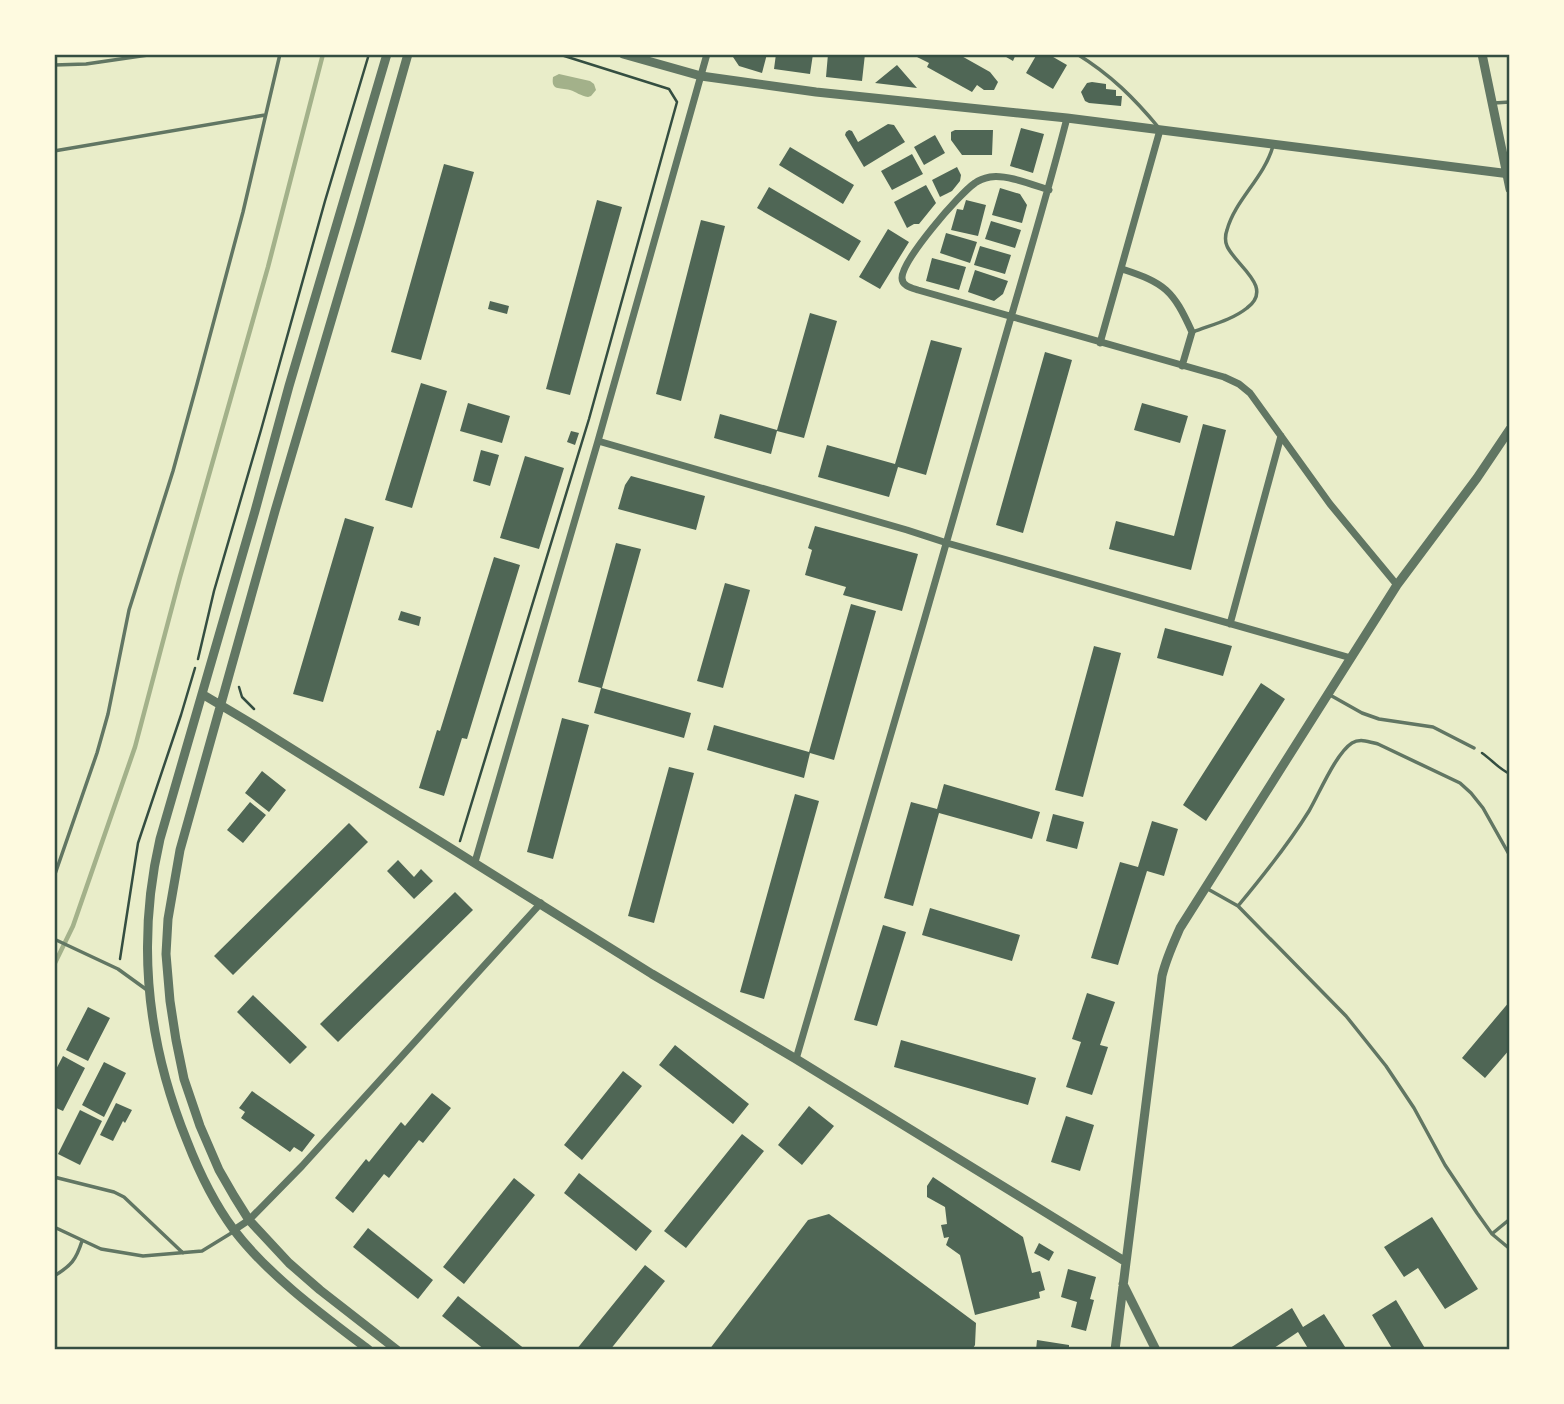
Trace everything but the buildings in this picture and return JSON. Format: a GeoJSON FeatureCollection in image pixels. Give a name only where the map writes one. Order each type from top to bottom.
{"type":"FeatureCollection","features":[{"type":"Feature","properties":{"kind":"street"},"geometry":{"type":"LineString","coordinates":[[369,1350],[283,1281],[234,1230],[215,1200],[178,1120],[166,1081],[148,992],[147,955],[150,895],[166,817],[387,54]]}},
{"type":"Feature","properties":{"kind":"street"},"geometry":{"type":"LineString","coordinates":[[397,1350],[289,1263],[249,1220],[219,1170],[184,1079],[170,1001],[166,954],[167,919],[180,850],[408,54]]}},
{"type":"Feature","properties":{"kind":"street"},"geometry":{"type":"LineString","coordinates":[[623,54],[701,76],[816,92],[1067,118],[1508,174]]}},
{"type":"Feature","properties":{"kind":"street"},"geometry":{"type":"LineString","coordinates":[[475,862],[708,54]]}},
{"type":"Feature","properties":{"kind":"street"},"geometry":{"type":"LineString","coordinates":[[1482,54],[1510,189]]}},
{"type":"Feature","properties":{"kind":"street"},"geometry":{"type":"LineString","coordinates":[[796,1059],[947,543],[1010,316],[1049,190],[1067,118]]}},
{"type":"Feature","properties":{"kind":"street"},"geometry":{"type":"LineString","coordinates":[[1100,343],[1160,130]]}},
{"type":"Feature","properties":{"kind":"street"},"geometry":{"type":"LineString","coordinates":[[1049,190],[993,176],[973,184],[939,218],[905,267],[903,283],[918,290],[1224,377],[1245,387],[1330,504],[1397,585]]}},
{"type":"Feature","properties":{"kind":"street"},"geometry":{"type":"LineString","coordinates":[[1122,269],[1161,285],[1181,308],[1192,332],[1182,366]]}},
{"type":"Feature","properties":{"kind":"street"},"geometry":{"type":"LineString","coordinates":[[1115,1350],[1162,976],[1180,928],[1397,585],[1510,429]]}},
{"type":"Feature","properties":{"kind":"street"},"geometry":{"type":"LineString","coordinates":[[1230,624],[1281,436]]}},
{"type":"Feature","properties":{"kind":"street"},"geometry":{"type":"LineString","coordinates":[[598,440],[1351,658]]}},
{"type":"Feature","properties":{"kind":"street"},"geometry":{"type":"LineString","coordinates":[[202,694],[652,974],[796,1059],[1126,1262]]}},
{"type":"Feature","properties":{"kind":"street"},"geometry":{"type":"LineString","coordinates":[[234,1230],[249,1220],[302,1166],[541,903]]}},
{"type":"Feature","properties":{"kind":"street"},"geometry":{"type":"LineString","coordinates":[[1122,1282],[1156,1350]]}},
{"type":"Feature","properties":{"kind":"lane"},"geometry":{"type":"LineString","coordinates":[[54,65],[86,64],[155,54]]}},
{"type":"Feature","properties":{"kind":"lane"},"geometry":{"type":"LineString","coordinates":[[54,877],[101,740],[129,610],[197,384],[243,212],[280,54]]}},
{"type":"Feature","properties":{"kind":"lane"},"geometry":{"type":"LineString","coordinates":[[1077,54],[1120,85],[1160,130]]}},
{"type":"Feature","properties":{"kind":"lane"},"geometry":{"type":"LineString","coordinates":[[1492,103],[1510,102]]}},
{"type":"Feature","properties":{"kind":"lane"},"geometry":{"type":"LineString","coordinates":[[54,151],[265,115]]}},
{"type":"Feature","properties":{"kind":"lane"},"geometry":{"type":"LineString","coordinates":[[1192,332],[1247,309],[1257,296],[1252,277],[1226,246],[1225,239],[1231,220],[1265,167],[1274,144]]}},
{"type":"Feature","properties":{"kind":"lane"},"geometry":{"type":"LineString","coordinates":[[1328,694],[1378,719],[1433,727],[1474,748]]}},
{"type":"Feature","properties":{"kind":"lane"},"geometry":{"type":"LineString","coordinates":[[1238,906],[1264,875],[1301,822],[1336,762],[1353,742],[1364,740],[1378,744],[1460,783],[1483,808],[1510,856]]}},
{"type":"Feature","properties":{"kind":"lane"},"geometry":{"type":"LineString","coordinates":[[1206,888],[1238,906],[1369,1043],[1414,1108],[1445,1164],[1492,1234],[1510,1249]]}},
{"type":"Feature","properties":{"kind":"lane"},"geometry":{"type":"LineString","coordinates":[[54,939],[118,970],[148,992]]}},
{"type":"Feature","properties":{"kind":"lane"},"geometry":{"type":"LineString","coordinates":[[54,1177],[124,1197],[183,1253]]}},
{"type":"Feature","properties":{"kind":"lane"},"geometry":{"type":"LineString","coordinates":[[1492,1234],[1510,1219]]}},
{"type":"Feature","properties":{"kind":"lane"},"geometry":{"type":"LineString","coordinates":[[54,1227],[101,1249],[144,1256],[202,1251],[234,1230]]}},
{"type":"Feature","properties":{"kind":"lane"},"geometry":{"type":"LineString","coordinates":[[54,1276],[71,1265],[78,1255],[82,1241]]}},
{"type":"Feature","properties":{"kind":"path"},"geometry":{"type":"LineString","coordinates":[[118,970],[138,843],[194,671],[214,591],[369,54]]}},
{"type":"Feature","properties":{"kind":"path"},"geometry":{"type":"LineString","coordinates":[[460,843],[589,419],[677,102],[668,89],[558,54]]}},
{"type":"Feature","properties":{"kind":"path"},"geometry":{"type":"LineString","coordinates":[[242,677],[239,688],[242,697],[257,712]]}},
{"type":"Feature","properties":{"kind":"path"},"geometry":{"type":"LineString","coordinates":[[1474,748],[1510,774]]}},
{"type":"Feature","properties":{"kind":"shaded area"},"geometry":{"type":"Polygon","coordinates":[[[559,74],[590,81],[596,90],[588,97],[557,88],[553,85],[553,77],[559,74]]]}},
{"type":"Feature","properties":{"kind":"waterway"},"geometry":{"type":"LineString","coordinates":[[54,965],[73,926],[135,747],[268,267],[323,54]]}}]}
